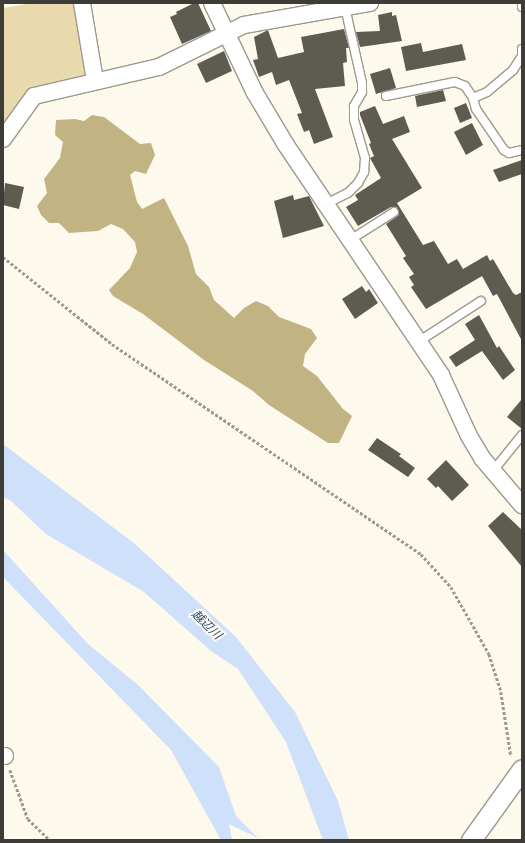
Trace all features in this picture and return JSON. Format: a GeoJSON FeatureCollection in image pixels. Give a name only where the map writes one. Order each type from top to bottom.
{"type":"FeatureCollection","features":[{"type":"Feature","properties":{"kind":"street"},"geometry":{"type":"LineString","coordinates":[[82,3],[95,82]]}},
{"type":"Feature","properties":{"kind":"street"},"geometry":{"type":"LineString","coordinates":[[212,3],[255,93],[326,204],[441,375],[469,436],[493,471],[522,505]]}},
{"type":"Feature","properties":{"kind":"street"},"geometry":{"type":"LineString","coordinates":[[3,139],[34,96],[159,67],[227,34],[244,24],[370,3]]}},
{"type":"Feature","properties":{"kind":"street"},"geometry":{"type":"LineString","coordinates":[[471,840],[516,762]]}},
{"type":"Feature","properties":{"kind":"lane"},"geometry":{"type":"LineString","coordinates":[[326,204],[348,193],[358,183],[364,172],[365,158],[354,113],[354,106],[362,92],[362,83],[345,7]]}},
{"type":"Feature","properties":{"kind":"lane"},"geometry":{"type":"LineString","coordinates":[[473,98],[487,92],[513,70],[522,56],[522,49]]}},
{"type":"Feature","properties":{"kind":"lane"},"geometry":{"type":"LineString","coordinates":[[386,96],[455,82],[465,86],[473,98],[476,109],[504,150],[509,153],[522,150]]}},
{"type":"Feature","properties":{"kind":"lane"},"geometry":{"type":"LineString","coordinates":[[350,240],[394,212]]}},
{"type":"Feature","properties":{"kind":"lane"},"geometry":{"type":"LineString","coordinates":[[418,342],[481,301]]}},
{"type":"Feature","properties":{"kind":"lane"},"geometry":{"type":"LineString","coordinates":[[493,471],[522,435]]}},
{"type":"Feature","properties":{"kind":"path"},"geometry":{"type":"LineString","coordinates":[[3,257],[112,344],[422,554],[451,587],[489,654],[501,692],[516,762]]}},
{"type":"Feature","properties":{"kind":"path"},"geometry":{"type":"LineString","coordinates":[[4,756],[28,819],[50,840]]}},
{"type":"Feature","properties":{"kind":"shaded area"},"geometry":{"type":"Polygon","coordinates":[[[33,3],[77,3],[88,71],[84,78],[29,92],[3,129],[3,8],[33,3]]]}},
{"type":"Feature","properties":{"kind":"shaded area"},"geometry":{"type":"Polygon","coordinates":[[[92,115],[104,117],[140,144],[151,143],[155,155],[146,174],[135,171],[130,175],[137,202],[142,209],[164,198],[188,246],[196,274],[209,287],[214,300],[234,318],[244,308],[256,301],[268,306],[279,317],[311,329],[317,338],[305,354],[303,366],[317,376],[343,409],[352,416],[339,443],[328,443],[269,405],[253,391],[204,360],[143,314],[113,296],[109,290],[130,268],[137,252],[135,242],[123,229],[111,224],[98,231],[69,233],[59,223],[49,223],[41,215],[37,206],[47,193],[44,179],[60,158],[63,142],[55,135],[56,120],[75,119],[84,121],[92,115]]]}},
{"type":"Feature","properties":{"kind":"water","name":"越辺川"},"geometry":{"type":"Polygon","coordinates":[[[3,444],[135,544],[236,637],[295,712],[338,801],[349,840],[323,840],[286,742],[238,669],[211,651],[144,592],[46,534],[11,501],[3,497],[3,444]]]}},
{"type":"Feature","properties":{"kind":"water"},"geometry":{"type":"Polygon","coordinates":[[[3,550],[88,644],[138,685],[219,767],[236,816],[258,838],[229,824],[232,840],[221,840],[171,750],[3,577],[3,550]]]}},
{"type":"Feature","properties":{"kind":"building"},"geometry":{"type":"Polygon","coordinates":[[[194,3],[198,3],[211,31],[182,44],[170,17],[177,14],[176,12],[194,3]]]}},
{"type":"Feature","properties":{"kind":"building"},"geometry":{"type":"Polygon","coordinates":[[[392,12],[392,16],[396,15],[402,41],[360,47],[356,32],[380,31],[378,15],[392,12]]]}},
{"type":"Feature","properties":{"kind":"building"},"geometry":{"type":"Polygon","coordinates":[[[344,29],[349,48],[346,48],[347,62],[343,63],[345,86],[315,89],[333,137],[314,144],[309,130],[304,132],[297,114],[302,113],[289,80],[276,85],[272,72],[259,77],[253,60],[258,59],[254,37],[268,30],[278,58],[304,52],[301,37],[344,29]]]}},
{"type":"Feature","properties":{"kind":"building"},"geometry":{"type":"Polygon","coordinates":[[[421,43],[423,52],[462,44],[466,60],[406,71],[401,47],[421,43]]]}},
{"type":"Feature","properties":{"kind":"building"},"geometry":{"type":"Polygon","coordinates":[[[224,51],[232,71],[206,83],[197,64],[224,51]]]}},
{"type":"Feature","properties":{"kind":"building"},"geometry":{"type":"Polygon","coordinates":[[[390,68],[396,88],[376,94],[370,74],[390,68]]]}},
{"type":"Feature","properties":{"kind":"building"},"geometry":{"type":"Polygon","coordinates":[[[443,90],[446,101],[417,107],[415,96],[443,90]]]}},
{"type":"Feature","properties":{"kind":"building"},"geometry":{"type":"Polygon","coordinates":[[[466,103],[472,118],[460,123],[454,108],[466,103]]]}},
{"type":"Feature","properties":{"kind":"building"},"geometry":{"type":"Polygon","coordinates":[[[375,106],[383,124],[404,116],[410,132],[392,139],[422,188],[397,203],[423,245],[434,241],[448,264],[457,259],[463,269],[487,255],[490,261],[493,259],[513,293],[516,295],[522,292],[522,341],[497,294],[493,296],[482,276],[426,309],[411,287],[414,285],[409,277],[414,274],[403,258],[406,256],[386,224],[399,215],[397,207],[391,207],[358,226],[346,207],[358,200],[355,195],[381,178],[370,158],[374,156],[369,144],[371,143],[360,115],[360,112],[375,106]]]}},
{"type":"Feature","properties":{"kind":"building"},"geometry":{"type":"Polygon","coordinates":[[[472,123],[483,145],[466,155],[454,132],[472,123]]]}},
{"type":"Feature","properties":{"kind":"building"},"geometry":{"type":"Polygon","coordinates":[[[522,160],[522,174],[499,182],[493,170],[522,160]]]}},
{"type":"Feature","properties":{"kind":"building"},"geometry":{"type":"Polygon","coordinates":[[[5,183],[24,187],[19,209],[3,205],[5,183]]]}},
{"type":"Feature","properties":{"kind":"building"},"geometry":{"type":"Polygon","coordinates":[[[293,195],[294,200],[309,196],[324,226],[283,238],[274,201],[293,195]]]}},
{"type":"Feature","properties":{"kind":"building"},"geometry":{"type":"Polygon","coordinates":[[[362,286],[366,292],[369,289],[378,303],[355,319],[342,299],[362,286]]]}},
{"type":"Feature","properties":{"kind":"building"},"geometry":{"type":"Polygon","coordinates":[[[479,315],[497,348],[499,346],[515,370],[503,380],[482,351],[456,367],[449,357],[475,340],[465,324],[479,315]]]}},
{"type":"Feature","properties":{"kind":"building"},"geometry":{"type":"Polygon","coordinates":[[[522,399],[522,429],[507,417],[522,399]]]}},
{"type":"Feature","properties":{"kind":"building"},"geometry":{"type":"Polygon","coordinates":[[[377,438],[401,454],[399,456],[415,468],[408,477],[368,450],[377,438]]]}},
{"type":"Feature","properties":{"kind":"building"},"geometry":{"type":"Polygon","coordinates":[[[446,460],[469,485],[452,501],[438,486],[436,488],[427,479],[446,460]]]}},
{"type":"Feature","properties":{"kind":"building"},"geometry":{"type":"Polygon","coordinates":[[[503,512],[522,530],[522,567],[488,526],[503,512]]]}}]}
